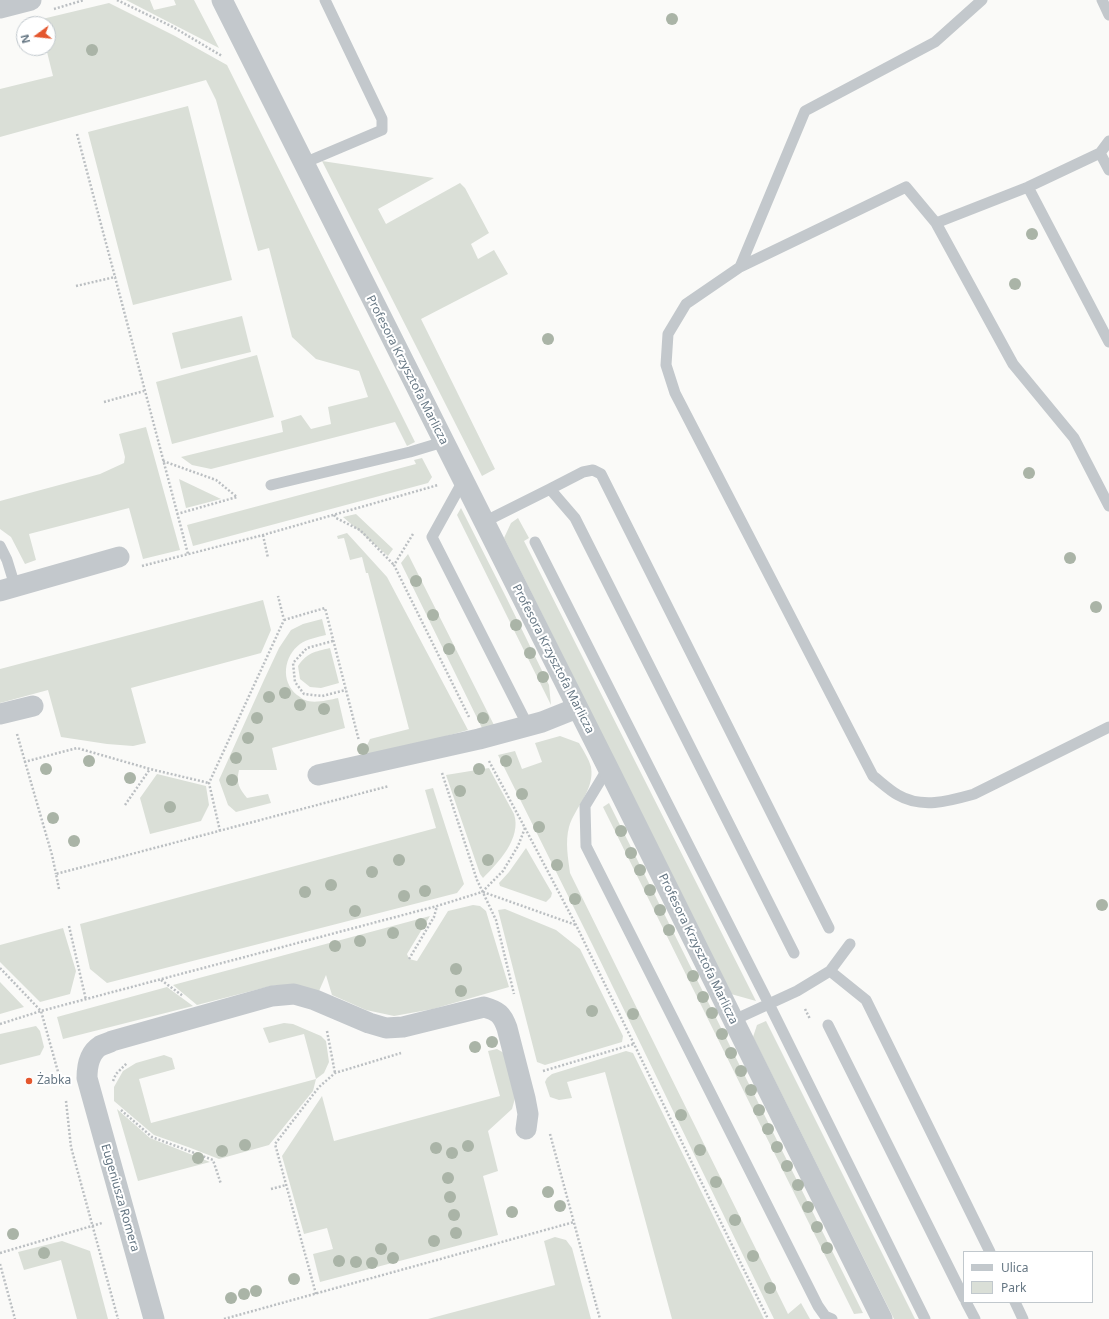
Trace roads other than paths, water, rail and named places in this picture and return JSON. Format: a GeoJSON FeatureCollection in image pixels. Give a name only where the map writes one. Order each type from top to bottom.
{"type":"FeatureCollection","features":[{"type":"Feature","properties":{"kind":"street"},"geometry":{"type":"LineString","coordinates":[[0,8],[31,0]]}},
{"type":"Feature","properties":{"kind":"street","name":"Profesora Krzysztofa Marlicza"},"geometry":{"type":"LineString","coordinates":[[222,0],[608,768],[882,1319]]}},
{"type":"Feature","properties":{"kind":"street"},"geometry":{"type":"LineString","coordinates":[[7,589],[119,557]]}},
{"type":"Feature","properties":{"kind":"street"},"geometry":{"type":"LineString","coordinates":[[0,714],[33,706]]}},
{"type":"Feature","properties":{"kind":"street"},"geometry":{"type":"LineString","coordinates":[[318,776],[479,739],[548,720],[577,708]]}},
{"type":"Feature","properties":{"kind":"street","name":"Eugeniusza Romera"},"geometry":{"type":"LineString","coordinates":[[154,1319],[87,1078],[87,1066],[92,1055],[99,1046],[272,996],[294,994],[315,1000],[369,1023],[386,1028],[403,1027],[484,1007],[495,1010],[503,1018],[515,1057],[525,1098],[528,1114],[526,1129]]}},
{"type":"Feature","properties":{"kind":"lane"},"geometry":{"type":"LineString","coordinates":[[304,163],[382,130],[382,119],[325,0]]}},
{"type":"Feature","properties":{"kind":"lane"},"geometry":{"type":"LineString","coordinates":[[740,267],[805,111],[935,42],[982,0]]}},
{"type":"Feature","properties":{"kind":"lane"},"geometry":{"type":"LineString","coordinates":[[1102,0],[1109,15]]}},
{"type":"Feature","properties":{"kind":"lane"},"geometry":{"type":"LineString","coordinates":[[936,223],[1028,187],[1100,153],[1109,141]]}},
{"type":"Feature","properties":{"kind":"lane"},"geometry":{"type":"LineString","coordinates":[[1100,153],[1109,170]]}},
{"type":"Feature","properties":{"kind":"lane"},"geometry":{"type":"LineString","coordinates":[[1109,506],[1074,438],[1013,364],[936,223],[906,187],[740,267],[686,304],[668,334],[666,365],[675,393],[873,776],[899,796],[923,804],[952,800],[974,794],[1109,727]]}},
{"type":"Feature","properties":{"kind":"lane"},"geometry":{"type":"LineString","coordinates":[[1028,187],[1109,342]]}},
{"type":"Feature","properties":{"kind":"lane"},"geometry":{"type":"LineString","coordinates":[[271,485],[410,452],[443,442]]}},
{"type":"Feature","properties":{"kind":"lane"},"geometry":{"type":"LineString","coordinates":[[484,522],[583,472],[593,470],[601,474],[828,928]]}},
{"type":"Feature","properties":{"kind":"lane"},"geometry":{"type":"LineString","coordinates":[[463,481],[432,537],[528,726]]}},
{"type":"Feature","properties":{"kind":"lane"},"geometry":{"type":"LineString","coordinates":[[550,489],[575,518],[794,953]]}},
{"type":"Feature","properties":{"kind":"lane"},"geometry":{"type":"LineString","coordinates":[[535,542],[769,1004],[925,1319]]}},
{"type":"Feature","properties":{"kind":"lane"},"geometry":{"type":"LineString","coordinates":[[0,546],[7,560],[7,589]]}},
{"type":"Feature","properties":{"kind":"lane"},"geometry":{"type":"LineString","coordinates":[[608,768],[585,806],[586,846],[818,1306],[825,1316],[832,1319]]}},
{"type":"Feature","properties":{"kind":"lane"},"geometry":{"type":"LineString","coordinates":[[734,1020],[797,991],[830,972],[850,944]]}},
{"type":"Feature","properties":{"kind":"lane"},"geometry":{"type":"LineString","coordinates":[[830,972],[866,1000],[990,1251]]}},
{"type":"Feature","properties":{"kind":"lane"},"geometry":{"type":"LineString","coordinates":[[828,1025],[963,1296]]}},
{"type":"Feature","properties":{"kind":"lane"},"geometry":{"type":"LineString","coordinates":[[967,1303],[975,1319]]}},
{"type":"Feature","properties":{"kind":"lane"},"geometry":{"type":"LineString","coordinates":[[1015,1303],[1023,1319]]}},
{"type":"Feature","properties":{"kind":"place","name":"Żabka"},"geometry":{"type":"Point","coordinates":[29,1081]}}]}
